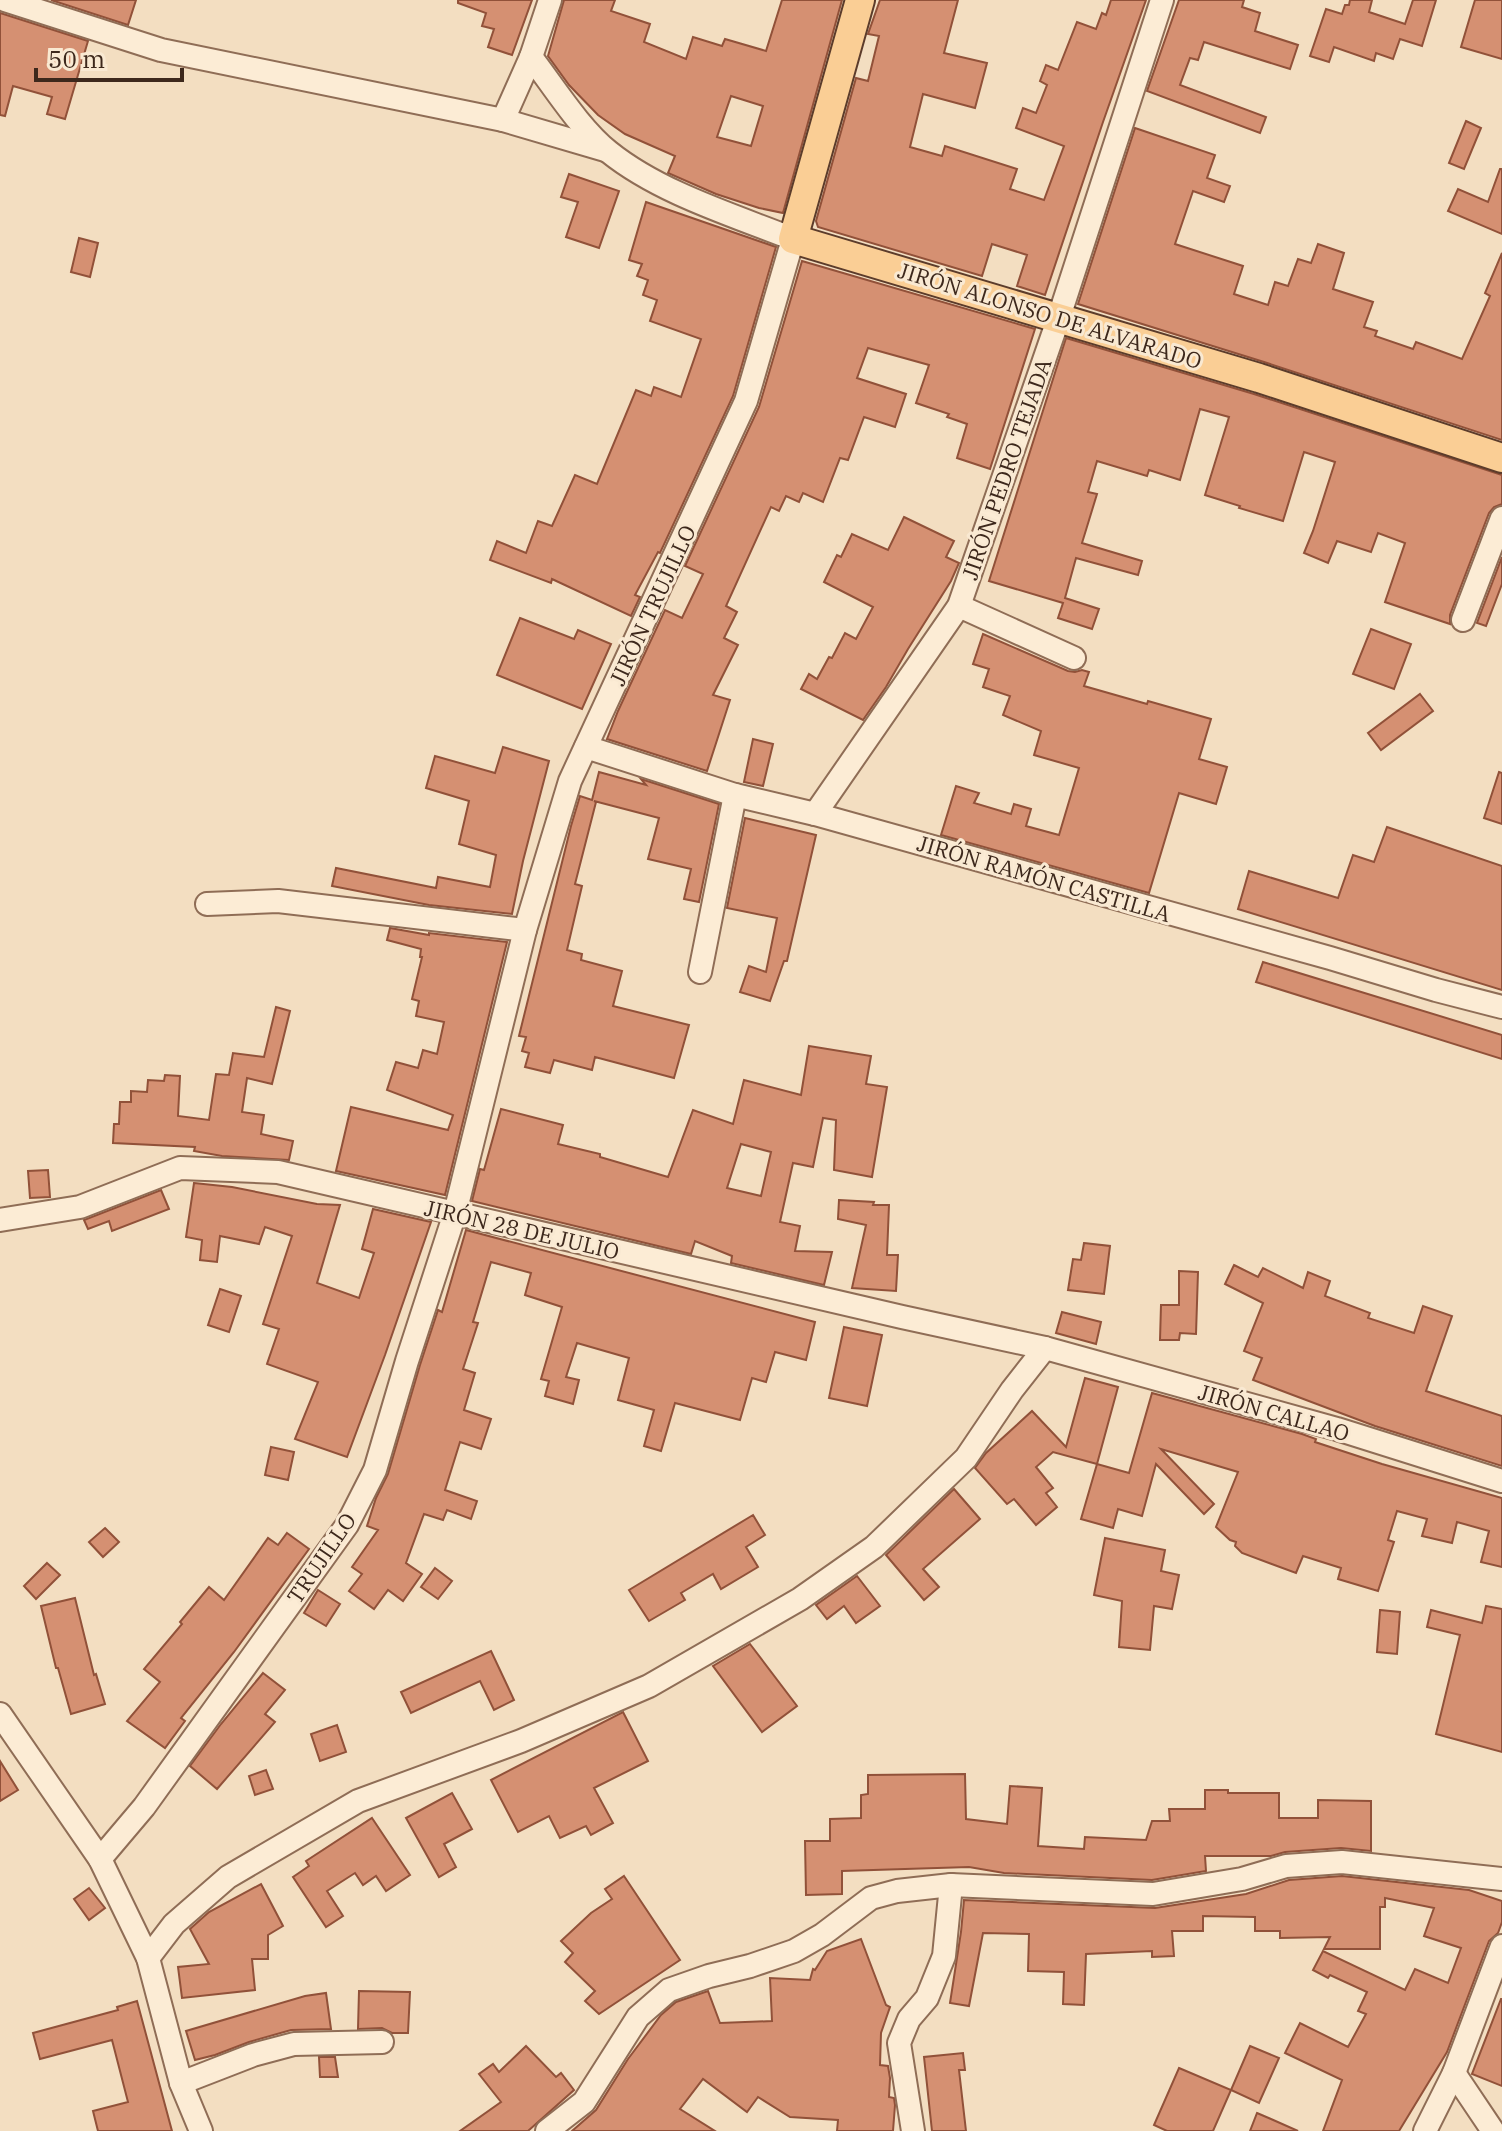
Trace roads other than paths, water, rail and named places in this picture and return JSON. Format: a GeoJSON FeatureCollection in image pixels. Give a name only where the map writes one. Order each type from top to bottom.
{"type":"FeatureCollection","features":[{"type":"Feature","properties":{"kind":"main road","name":"JIRÓN TRUJILLO"},"geometry":{"type":"LineString","coordinates":[[793,239],[860,0]]}},
{"type":"Feature","properties":{"kind":"main road","name":"JIRÓN ALONSO DE ALVARADO"},"geometry":{"type":"LineString","coordinates":[[793,239],[1259,378],[1502,458]]}},
{"type":"Feature","properties":{"kind":"street","name":"JIRÓN ALONSO DE ALVARADO"},"geometry":{"type":"LineString","coordinates":[[5,0],[161,50],[503,120],[607,151]]}},
{"type":"Feature","properties":{"kind":"street"},"geometry":{"type":"LineString","coordinates":[[503,120],[531,57],[550,0]]}},
{"type":"Feature","properties":{"kind":"street","name":"JIRÓN PEDRO TEJADA"},"geometry":{"type":"LineString","coordinates":[[815,814],[959,606],[1059,317],[1162,0]]}},
{"type":"Feature","properties":{"kind":"street","name":"JIRÓN ALONSO DE ALVARADO"},"geometry":{"type":"LineString","coordinates":[[531,57],[607,151],[633,169],[681,194],[793,239]]}},
{"type":"Feature","properties":{"kind":"street","name":"JIRÓN TRUJILLO"},"geometry":{"type":"LineString","coordinates":[[455,1213],[525,930],[570,781],[746,401],[793,239]]}},
{"type":"Feature","properties":{"kind":"street"},"geometry":{"type":"LineString","coordinates":[[1463,620],[1502,518]]}},
{"type":"Feature","properties":{"kind":"street"},"geometry":{"type":"LineString","coordinates":[[959,606],[1074,658]]}},
{"type":"Feature","properties":{"kind":"street","name":"JIRÓN RAMÓN CASTILLA"},"geometry":{"type":"LineString","coordinates":[[586,747],[735,795],[815,814],[1502,1007]]}},
{"type":"Feature","properties":{"kind":"street"},"geometry":{"type":"LineString","coordinates":[[700,972],[735,795]]}},
{"type":"Feature","properties":{"kind":"street"},"geometry":{"type":"LineString","coordinates":[[207,904],[278,901],[525,930]]}},
{"type":"Feature","properties":{"kind":"street","name":"JIRÓN 28 DE JULIO"},"geometry":{"type":"LineString","coordinates":[[0,1220],[80,1207],[180,1168],[278,1172],[1045,1348]]}},
{"type":"Feature","properties":{"kind":"street","name":"TRUJILLO"},"geometry":{"type":"LineString","coordinates":[[100,1859],[144,1807],[347,1525],[375,1470],[455,1213]]}},
{"type":"Feature","properties":{"kind":"street"},"geometry":{"type":"LineString","coordinates":[[148,1958],[174,1924],[228,1877],[358,1801],[511,1745],[649,1686],[800,1599],[874,1547],[966,1458],[1045,1348]]}},
{"type":"Feature","properties":{"kind":"street","name":"JIRÓN CALLAO"},"geometry":{"type":"LineString","coordinates":[[1045,1348],[1337,1429],[1502,1481]]}},
{"type":"Feature","properties":{"kind":"street"},"geometry":{"type":"LineString","coordinates":[[0,1714],[100,1859],[148,1958],[181,2083],[201,2131]]}},
{"type":"Feature","properties":{"kind":"street"},"geometry":{"type":"LineString","coordinates":[[547,2131],[584,2102],[638,2017],[669,1990],[794,1951],[822,1935],[871,1898],[897,1891],[951,1885],[1153,1894],[1242,1879],[1286,1866],[1342,1862],[1502,1879]]}},
{"type":"Feature","properties":{"kind":"street"},"geometry":{"type":"LineString","coordinates":[[913,2131],[899,2043],[909,2019],[927,1998],[944,1956],[951,1885]]}},
{"type":"Feature","properties":{"kind":"street"},"geometry":{"type":"LineString","coordinates":[[1425,2131],[1454,2073],[1502,1946]]}},
{"type":"Feature","properties":{"kind":"street"},"geometry":{"type":"LineString","coordinates":[[181,2083],[253,2055],[294,2044],[382,2042]]}},
{"type":"Feature","properties":{"kind":"street"},"geometry":{"type":"LineString","coordinates":[[1454,2073],[1493,2131]]}}]}
